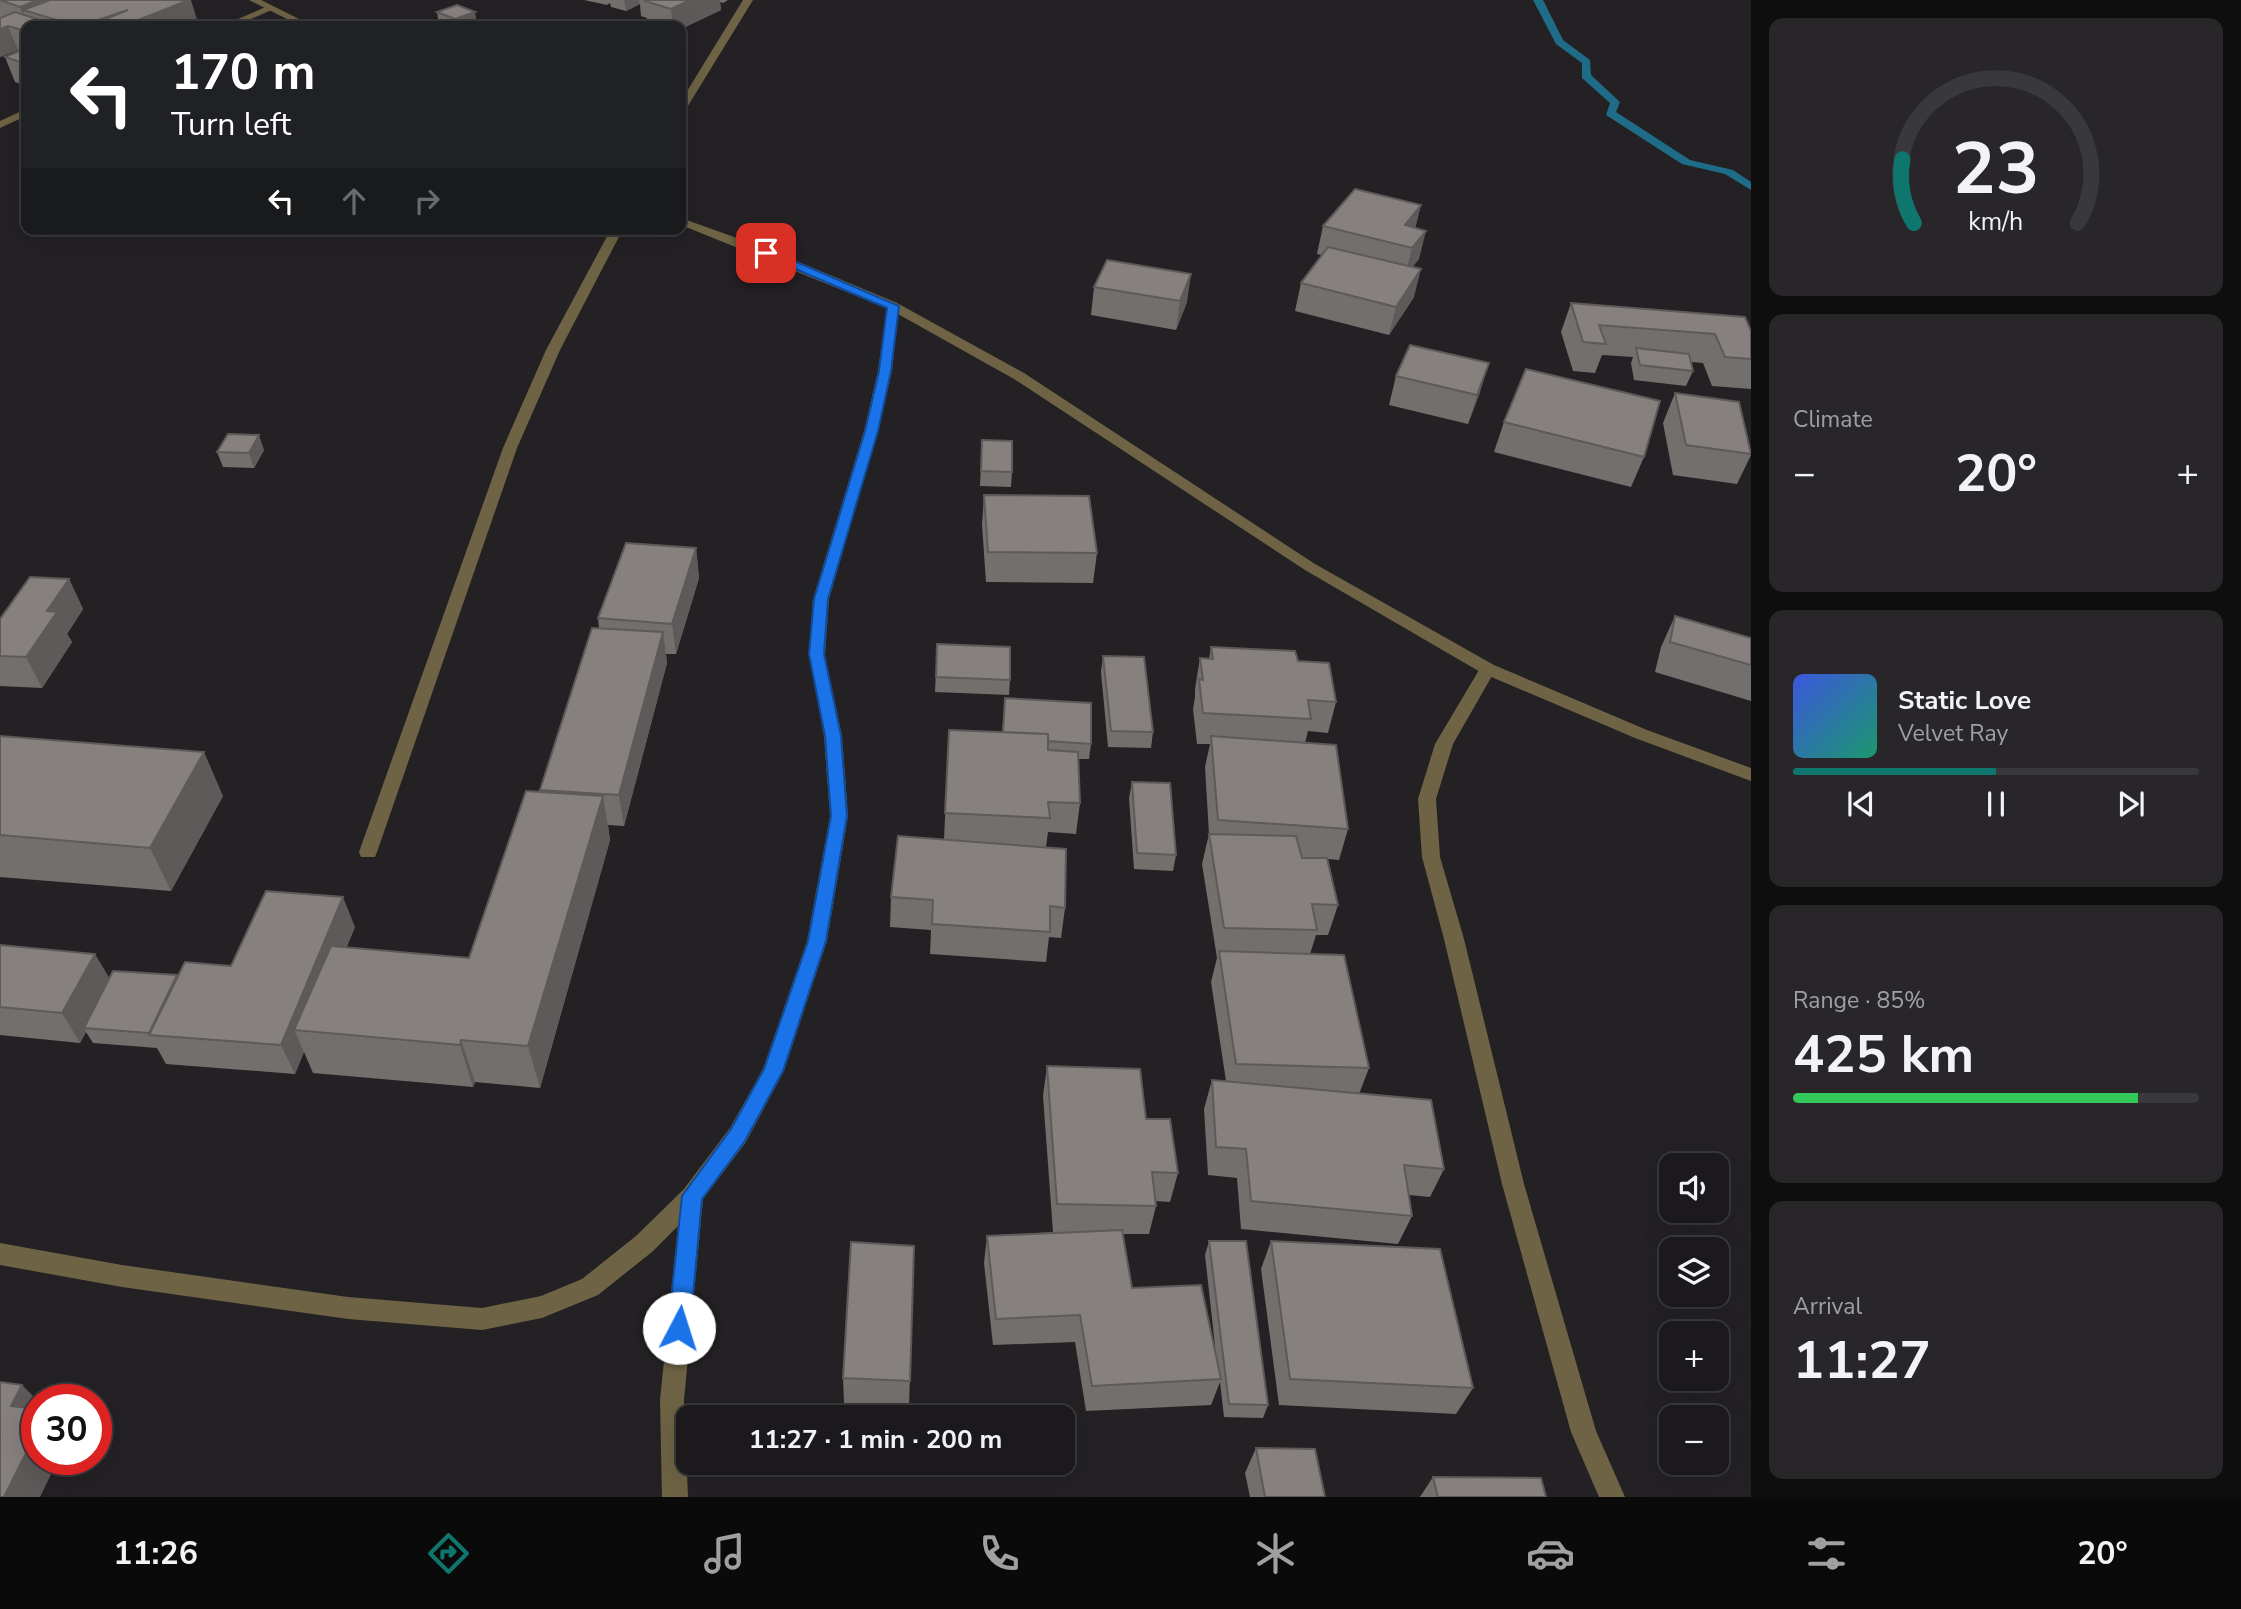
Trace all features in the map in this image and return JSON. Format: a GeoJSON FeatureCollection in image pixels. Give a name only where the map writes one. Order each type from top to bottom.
{"type":"FeatureCollection","features":[{"type":"Feature","properties":{"kind":"street"},"geometry":{"type":"LineString","coordinates":[[254,0],[298,21]]}},
{"type":"Feature","properties":{"kind":"street"},"geometry":{"type":"LineString","coordinates":[[686,101],[748,0]]}},
{"type":"Feature","properties":{"kind":"street"},"geometry":{"type":"LineString","coordinates":[[239,21],[271,8]]}},
{"type":"Feature","properties":{"kind":"street"},"geometry":{"type":"LineString","coordinates":[[0,114],[21,113]]}},
{"type":"Feature","properties":{"kind":"street"},"geometry":{"type":"LineString","coordinates":[[0,125],[21,114]]}},
{"type":"Feature","properties":{"kind":"street"},"geometry":{"type":"LineString","coordinates":[[686,223],[893,306],[1018,376],[1310,567],[1488,669],[1641,734],[1751,775]]}},
{"type":"Feature","properties":{"kind":"street"},"geometry":{"type":"LineString","coordinates":[[368,852],[509,448],[553,350],[614,235]]}},
{"type":"Feature","properties":{"kind":"street"},"geometry":{"type":"LineString","coordinates":[[0,1254],[122,1276],[348,1308],[482,1319],[542,1307],[590,1287],[644,1244],[692,1196],[738,1135],[773,1071],[817,941],[839,816],[833,736],[817,654],[821,599],[871,431],[885,371],[893,306]]}},
{"type":"Feature","properties":{"kind":"street"},"geometry":{"type":"LineString","coordinates":[[1488,669],[1444,744],[1427,799],[1431,857],[1454,939],[1513,1184],[1584,1432],[1612,1497]]}},
{"type":"Feature","properties":{"kind":"street"},"geometry":{"type":"LineString","coordinates":[[675,1497],[672,1400],[692,1196]]}},
{"type":"Feature","properties":{"kind":"building"},"geometry":{"type":"Polygon","coordinates":[[[0,0],[38,0],[20,7],[0,0]]]}},
{"type":"Feature","properties":{"kind":"building"},"geometry":{"type":"Polygon","coordinates":[[[50,0],[189,0],[136,21],[100,21],[128,10],[95,21],[60,21],[23,10],[50,0]]]}},
{"type":"Feature","properties":{"kind":"building"},"geometry":{"type":"Polygon","coordinates":[[[690,0],[671,9],[645,1],[690,0]]]}},
{"type":"Feature","properties":{"kind":"building"},"geometry":{"type":"Polygon","coordinates":[[[457,5],[475,12],[455,19],[437,12],[457,5]]]}},
{"type":"Feature","properties":{"kind":"building"},"geometry":{"type":"Polygon","coordinates":[[[15,12],[43,21],[21,21],[21,30],[8,26],[0,29],[0,18],[15,12]]]}},
{"type":"Feature","properties":{"kind":"building"},"geometry":{"type":"Polygon","coordinates":[[[21,50],[21,62],[5,57],[21,50]]]}},
{"type":"Feature","properties":{"kind":"building"},"geometry":{"type":"Polygon","coordinates":[[[1355,189],[1421,205],[1405,225],[1426,231],[1412,248],[1323,226],[1355,189]]]}},
{"type":"Feature","properties":{"kind":"building"},"geometry":{"type":"Polygon","coordinates":[[[1328,247],[1421,269],[1396,307],[1301,283],[1328,247]]]}},
{"type":"Feature","properties":{"kind":"building"},"geometry":{"type":"Polygon","coordinates":[[[1107,260],[1191,274],[1180,301],[1094,287],[1107,260]]]}},
{"type":"Feature","properties":{"kind":"building"},"geometry":{"type":"Polygon","coordinates":[[[1571,303],[1745,317],[1751,331],[1751,359],[1725,357],[1715,334],[1599,325],[1606,344],[1583,342],[1571,303]]]}},
{"type":"Feature","properties":{"kind":"building"},"geometry":{"type":"Polygon","coordinates":[[[1410,345],[1489,363],[1477,395],[1396,376],[1410,345]]]}},
{"type":"Feature","properties":{"kind":"building"},"geometry":{"type":"Polygon","coordinates":[[[1636,348],[1689,354],[1693,371],[1640,365],[1636,348]]]}},
{"type":"Feature","properties":{"kind":"building"},"geometry":{"type":"Polygon","coordinates":[[[1526,369],[1660,401],[1644,457],[1504,422],[1526,369]]]}},
{"type":"Feature","properties":{"kind":"building"},"geometry":{"type":"Polygon","coordinates":[[[1675,393],[1739,402],[1751,454],[1686,445],[1675,393]]]}},
{"type":"Feature","properties":{"kind":"building"},"geometry":{"type":"Polygon","coordinates":[[[228,434],[259,435],[249,453],[217,452],[228,434]]]}},
{"type":"Feature","properties":{"kind":"building"},"geometry":{"type":"Polygon","coordinates":[[[982,440],[1012,441],[1012,472],[981,471],[982,440]]]}},
{"type":"Feature","properties":{"kind":"building"},"geometry":{"type":"Polygon","coordinates":[[[984,495],[1089,496],[1097,553],[988,552],[984,495]]]}},
{"type":"Feature","properties":{"kind":"building"},"geometry":{"type":"Polygon","coordinates":[[[626,543],[696,548],[672,624],[598,618],[626,543]]]}},
{"type":"Feature","properties":{"kind":"building"},"geometry":{"type":"Polygon","coordinates":[[[30,577],[69,579],[47,611],[57,612],[26,657],[0,656],[0,619],[30,577]]]}},
{"type":"Feature","properties":{"kind":"building"},"geometry":{"type":"Polygon","coordinates":[[[1675,616],[1751,638],[1751,665],[1670,642],[1675,616]]]}},
{"type":"Feature","properties":{"kind":"building"},"geometry":{"type":"Polygon","coordinates":[[[592,628],[663,632],[619,795],[540,790],[592,628]]]}},
{"type":"Feature","properties":{"kind":"building"},"geometry":{"type":"Polygon","coordinates":[[[937,644],[1010,647],[1010,680],[936,677],[937,644]]]}},
{"type":"Feature","properties":{"kind":"building"},"geometry":{"type":"Polygon","coordinates":[[[1211,647],[1295,651],[1298,661],[1329,663],[1336,702],[1308,700],[1311,719],[1203,713],[1199,679],[1203,680],[1200,658],[1213,659],[1211,647]]]}},
{"type":"Feature","properties":{"kind":"building"},"geometry":{"type":"Polygon","coordinates":[[[1103,656],[1144,657],[1153,732],[1111,731],[1103,656]]]}},
{"type":"Feature","properties":{"kind":"building"},"geometry":{"type":"Polygon","coordinates":[[[1005,698],[1091,703],[1091,744],[1048,741],[1048,734],[1003,732],[1005,698]]]}},
{"type":"Feature","properties":{"kind":"building"},"geometry":{"type":"Polygon","coordinates":[[[949,730],[1048,734],[1048,750],[1078,752],[1080,803],[1048,802],[1050,818],[945,813],[949,730]]]}},
{"type":"Feature","properties":{"kind":"building"},"geometry":{"type":"Polygon","coordinates":[[[0,736],[204,752],[150,848],[0,835],[0,736]]]}},
{"type":"Feature","properties":{"kind":"building"},"geometry":{"type":"Polygon","coordinates":[[[1211,736],[1336,745],[1348,829],[1218,820],[1211,736]]]}},
{"type":"Feature","properties":{"kind":"building"},"geometry":{"type":"Polygon","coordinates":[[[1132,782],[1170,783],[1176,855],[1137,853],[1132,782]]]}},
{"type":"Feature","properties":{"kind":"building"},"geometry":{"type":"Polygon","coordinates":[[[526,791],[603,796],[528,1046],[461,1040],[460,1045],[294,1030],[331,946],[469,958],[526,791]]]}},
{"type":"Feature","properties":{"kind":"building"},"geometry":{"type":"Polygon","coordinates":[[[1209,834],[1296,836],[1302,858],[1327,858],[1338,905],[1312,904],[1317,930],[1224,928],[1209,834]]]}},
{"type":"Feature","properties":{"kind":"building"},"geometry":{"type":"Polygon","coordinates":[[[898,836],[1066,849],[1065,908],[1050,906],[1050,932],[932,924],[933,900],[891,897],[898,836]]]}},
{"type":"Feature","properties":{"kind":"building"},"geometry":{"type":"Polygon","coordinates":[[[266,891],[343,897],[281,1045],[149,1035],[185,962],[231,966],[266,891]]]}},
{"type":"Feature","properties":{"kind":"building"},"geometry":{"type":"Polygon","coordinates":[[[0,945],[95,954],[62,1013],[0,1007],[0,945]]]}},
{"type":"Feature","properties":{"kind":"building"},"geometry":{"type":"Polygon","coordinates":[[[1219,951],[1344,955],[1369,1068],[1236,1064],[1219,951]]]}},
{"type":"Feature","properties":{"kind":"building"},"geometry":{"type":"Polygon","coordinates":[[[113,971],[177,975],[149,1033],[84,1028],[113,971]]]}},
{"type":"Feature","properties":{"kind":"building"},"geometry":{"type":"Polygon","coordinates":[[[1047,1066],[1140,1069],[1146,1119],[1170,1119],[1178,1173],[1152,1172],[1156,1206],[1057,1204],[1047,1066]]]}},
{"type":"Feature","properties":{"kind":"building"},"geometry":{"type":"Polygon","coordinates":[[[1212,1080],[1431,1100],[1444,1169],[1404,1165],[1412,1216],[1251,1201],[1246,1149],[1216,1147],[1212,1080]]]}},
{"type":"Feature","properties":{"kind":"building"},"geometry":{"type":"Polygon","coordinates":[[[1122,1230],[1132,1288],[1201,1285],[1221,1379],[1092,1386],[1080,1315],[996,1319],[987,1236],[1122,1230]]]}},
{"type":"Feature","properties":{"kind":"building"},"geometry":{"type":"Polygon","coordinates":[[[1209,1241],[1246,1241],[1268,1405],[1229,1404],[1209,1241]]]}},
{"type":"Feature","properties":{"kind":"building"},"geometry":{"type":"Polygon","coordinates":[[[1271,1241],[1440,1249],[1473,1388],[1290,1379],[1271,1241]]]}},
{"type":"Feature","properties":{"kind":"building"},"geometry":{"type":"Polygon","coordinates":[[[851,1242],[914,1246],[910,1381],[843,1378],[851,1242]]]}},
{"type":"Feature","properties":{"kind":"building"},"geometry":{"type":"Polygon","coordinates":[[[0,1382],[21,1385],[11,1406],[21,1407],[21,1463],[4,1497],[0,1497],[0,1382]]]}},
{"type":"Feature","properties":{"kind":"building"},"geometry":{"type":"Polygon","coordinates":[[[1256,1448],[1315,1449],[1325,1497],[1265,1497],[1256,1448]]]}},
{"type":"Feature","properties":{"kind":"building"},"geometry":{"type":"Polygon","coordinates":[[[1433,1477],[1541,1478],[1546,1497],[1438,1497],[1433,1477]]]}},
{"type":"Feature","properties":{"kind":"waterway"},"geometry":{"type":"LineString","coordinates":[[1538,0],[1559,42],[1587,62],[1586,76],[1615,102],[1610,113],[1686,162],[1729,172],[1751,187]]}},
{"type":"Feature","properties":{"kind":"route"},"geometry":{"type":"LineString","coordinates":[[679,1328],[692,1196],[738,1135],[773,1071],[817,941],[839,816],[833,736],[817,654],[821,599],[871,431],[885,371],[893,306],[766,253]]}}]}
